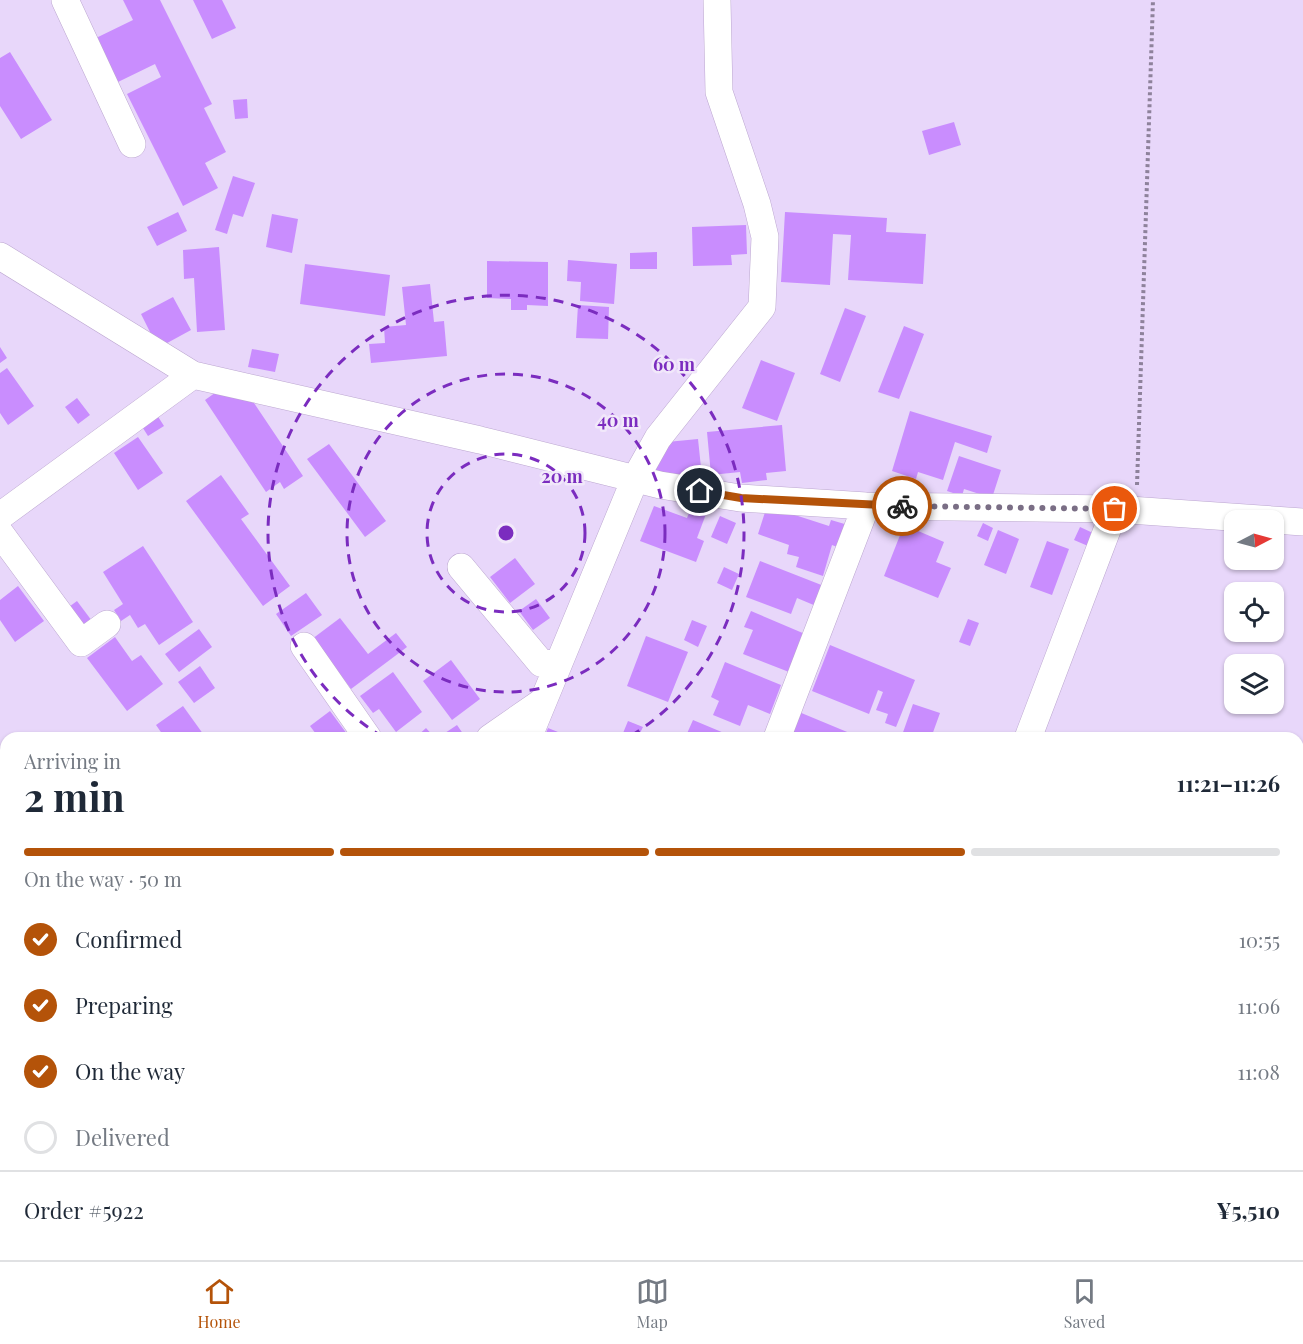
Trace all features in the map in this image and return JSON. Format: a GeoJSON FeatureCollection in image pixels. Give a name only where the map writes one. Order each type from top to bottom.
{"type":"FeatureCollection","features":[{"type":"Feature","properties":{"kind":"street"},"geometry":{"type":"LineString","coordinates":[[64,0],[132,144]]}},
{"type":"Feature","properties":{"kind":"street"},"geometry":{"type":"LineString","coordinates":[[530,732],[635,479],[658,438],[762,307],[765,237],[757,204],[719,92],[717,0]]}},
{"type":"Feature","properties":{"kind":"street"},"geometry":{"type":"LineString","coordinates":[[0,256],[193,375],[480,440],[635,479],[741,498],[866,506],[1125,510],[1303,522]]}},
{"type":"Feature","properties":{"kind":"street"},"geometry":{"type":"LineString","coordinates":[[0,516],[193,375]]}},
{"type":"Feature","properties":{"kind":"street"},"geometry":{"type":"LineString","coordinates":[[779,732],[866,506]]}},
{"type":"Feature","properties":{"kind":"street"},"geometry":{"type":"LineString","coordinates":[[1031,732],[1125,510]]}},
{"type":"Feature","properties":{"kind":"street"},"geometry":{"type":"LineString","coordinates":[[0,533],[81,643],[107,624]]}},
{"type":"Feature","properties":{"kind":"street"},"geometry":{"type":"LineString","coordinates":[[461,567],[541,663],[558,664]]}},
{"type":"Feature","properties":{"kind":"street"},"geometry":{"type":"LineString","coordinates":[[304,645],[364,732]]}},
{"type":"Feature","properties":{"kind":"street"},"geometry":{"type":"LineString","coordinates":[[499,732],[542,702]]}},
{"type":"Feature","properties":{"kind":"path"},"geometry":{"type":"LineString","coordinates":[[1125,510],[1153,0]]}},
{"type":"Feature","properties":{"kind":"building"},"geometry":{"type":"Polygon","coordinates":[[[123,0],[160,0],[212,104],[204,108],[226,152],[205,163],[218,188],[183,206],[127,94],[161,77],[155,64],[118,82],[96,38],[133,20],[123,0]]]}},
{"type":"Feature","properties":{"kind":"building"},"geometry":{"type":"Polygon","coordinates":[[[193,0],[222,0],[236,28],[212,39],[193,0]]]}},
{"type":"Feature","properties":{"kind":"building"},"geometry":{"type":"Polygon","coordinates":[[[10,52],[52,120],[21,139],[0,106],[0,58],[10,52]]]}},
{"type":"Feature","properties":{"kind":"building"},"geometry":{"type":"Polygon","coordinates":[[[247,99],[248,118],[235,119],[233,100],[247,99]]]}},
{"type":"Feature","properties":{"kind":"building"},"geometry":{"type":"Polygon","coordinates":[[[954,122],[961,145],[929,155],[922,131],[954,122]]]}},
{"type":"Feature","properties":{"kind":"building"},"geometry":{"type":"Polygon","coordinates":[[[233,176],[255,183],[243,217],[233,214],[227,234],[215,230],[233,176]]]}},
{"type":"Feature","properties":{"kind":"building"},"geometry":{"type":"Polygon","coordinates":[[[178,212],[187,231],[157,246],[147,227],[178,212]]]}},
{"type":"Feature","properties":{"kind":"building"},"geometry":{"type":"Polygon","coordinates":[[[785,212],[887,218],[886,232],[926,234],[923,284],[848,280],[851,235],[833,234],[830,285],[781,282],[785,212]]]}},
{"type":"Feature","properties":{"kind":"building"},"geometry":{"type":"Polygon","coordinates":[[[272,214],[298,219],[292,253],[266,247],[272,214]]]}},
{"type":"Feature","properties":{"kind":"building"},"geometry":{"type":"Polygon","coordinates":[[[746,225],[747,254],[731,255],[732,265],[693,266],[692,227],[746,225]]]}},
{"type":"Feature","properties":{"kind":"building"},"geometry":{"type":"Polygon","coordinates":[[[219,247],[225,330],[197,332],[194,278],[184,279],[183,250],[219,247]]]}},
{"type":"Feature","properties":{"kind":"building"},"geometry":{"type":"Polygon","coordinates":[[[657,252],[657,269],[630,269],[630,253],[657,252]]]}},
{"type":"Feature","properties":{"kind":"building"},"geometry":{"type":"Polygon","coordinates":[[[568,260],[617,264],[614,304],[580,301],[581,282],[567,281],[568,260]]]}},
{"type":"Feature","properties":{"kind":"building"},"geometry":{"type":"Polygon","coordinates":[[[487,261],[548,262],[548,306],[527,305],[527,310],[511,310],[511,299],[487,298],[487,261]]]}},
{"type":"Feature","properties":{"kind":"building"},"geometry":{"type":"Polygon","coordinates":[[[305,264],[390,275],[385,316],[300,304],[305,264]]]}},
{"type":"Feature","properties":{"kind":"building"},"geometry":{"type":"Polygon","coordinates":[[[430,284],[434,322],[444,321],[447,356],[371,363],[369,344],[385,343],[384,327],[406,325],[402,287],[430,284]]]}},
{"type":"Feature","properties":{"kind":"building"},"geometry":{"type":"Polygon","coordinates":[[[173,297],[191,330],[158,348],[141,314],[173,297]]]}},
{"type":"Feature","properties":{"kind":"building"},"geometry":{"type":"Polygon","coordinates":[[[578,305],[609,307],[608,339],[576,338],[578,305]]]}},
{"type":"Feature","properties":{"kind":"building"},"geometry":{"type":"Polygon","coordinates":[[[845,308],[866,316],[840,382],[820,374],[845,308]]]}},
{"type":"Feature","properties":{"kind":"building"},"geometry":{"type":"Polygon","coordinates":[[[904,326],[924,334],[899,399],[878,392],[904,326]]]}},
{"type":"Feature","properties":{"kind":"building"},"geometry":{"type":"Polygon","coordinates":[[[0,347],[7,358],[0,363],[0,347]]]}},
{"type":"Feature","properties":{"kind":"building"},"geometry":{"type":"Polygon","coordinates":[[[252,349],[279,354],[275,372],[248,367],[252,349]]]}},
{"type":"Feature","properties":{"kind":"building"},"geometry":{"type":"Polygon","coordinates":[[[761,360],[795,373],[777,421],[742,408],[761,360]]]}},
{"type":"Feature","properties":{"kind":"building"},"geometry":{"type":"Polygon","coordinates":[[[7,368],[34,406],[8,425],[0,413],[0,373],[7,368]]]}},
{"type":"Feature","properties":{"kind":"building"},"geometry":{"type":"Polygon","coordinates":[[[219,390],[254,403],[303,476],[284,489],[280,482],[266,492],[205,400],[219,390]]]}},
{"type":"Feature","properties":{"kind":"building"},"geometry":{"type":"Polygon","coordinates":[[[77,398],[90,415],[78,424],[65,407],[77,398]]]}},
{"type":"Feature","properties":{"kind":"building"},"geometry":{"type":"Polygon","coordinates":[[[910,411],[992,436],[987,453],[955,442],[943,480],[918,472],[916,479],[892,471],[910,411]]]}},
{"type":"Feature","properties":{"kind":"building"},"geometry":{"type":"Polygon","coordinates":[[[157,415],[164,426],[148,436],[141,425],[157,415]]]}},
{"type":"Feature","properties":{"kind":"building"},"geometry":{"type":"Polygon","coordinates":[[[782,425],[786,471],[766,473],[767,480],[742,483],[740,472],[711,475],[707,432],[782,425]]]}},
{"type":"Feature","properties":{"kind":"building"},"geometry":{"type":"Polygon","coordinates":[[[138,437],[163,473],[138,490],[114,453],[138,437]]]}},
{"type":"Feature","properties":{"kind":"building"},"geometry":{"type":"Polygon","coordinates":[[[698,439],[702,477],[675,479],[652,472],[667,442],[698,439]]]}},
{"type":"Feature","properties":{"kind":"building"},"geometry":{"type":"Polygon","coordinates":[[[329,444],[386,521],[365,537],[307,459],[329,444]]]}},
{"type":"Feature","properties":{"kind":"building"},"geometry":{"type":"Polygon","coordinates":[[[959,456],[1001,470],[992,498],[964,489],[962,496],[947,491],[959,456]]]}},
{"type":"Feature","properties":{"kind":"building"},"geometry":{"type":"Polygon","coordinates":[[[221,475],[249,514],[241,519],[290,586],[263,606],[186,501],[221,475]]]}},
{"type":"Feature","properties":{"kind":"building"},"geometry":{"type":"Polygon","coordinates":[[[654,506],[687,518],[691,508],[706,514],[697,538],[704,541],[696,562],[640,541],[654,506]]]}},
{"type":"Feature","properties":{"kind":"building"},"geometry":{"type":"Polygon","coordinates":[[[767,506],[829,526],[831,520],[848,525],[840,548],[832,545],[823,576],[796,567],[799,557],[787,554],[789,545],[758,534],[767,506]]]}},
{"type":"Feature","properties":{"kind":"building"},"geometry":{"type":"Polygon","coordinates":[[[720,516],[736,523],[727,544],[711,537],[720,516]]]}},
{"type":"Feature","properties":{"kind":"building"},"geometry":{"type":"Polygon","coordinates":[[[983,523],[993,528],[988,541],[977,536],[983,523]]]}},
{"type":"Feature","properties":{"kind":"building"},"geometry":{"type":"Polygon","coordinates":[[[904,525],[944,542],[936,562],[951,568],[938,598],[884,576],[904,525]]]}},
{"type":"Feature","properties":{"kind":"building"},"geometry":{"type":"Polygon","coordinates":[[[1080,527],[1093,533],[1088,546],[1074,540],[1080,527]]]}},
{"type":"Feature","properties":{"kind":"building"},"geometry":{"type":"Polygon","coordinates":[[[998,530],[1019,539],[1006,574],[984,565],[998,530]]]}},
{"type":"Feature","properties":{"kind":"building"},"geometry":{"type":"Polygon","coordinates":[[[1047,541],[1069,549],[1052,595],[1030,587],[1047,541]]]}},
{"type":"Feature","properties":{"kind":"building"},"geometry":{"type":"Polygon","coordinates":[[[143,546],[193,622],[159,645],[145,624],[138,628],[130,615],[121,621],[114,610],[123,604],[103,572],[143,546]]]}},
{"type":"Feature","properties":{"kind":"building"},"geometry":{"type":"Polygon","coordinates":[[[515,558],[535,584],[510,603],[490,577],[515,558]]]}},
{"type":"Feature","properties":{"kind":"building"},"geometry":{"type":"Polygon","coordinates":[[[760,561],[824,586],[816,606],[797,598],[791,614],[746,597],[760,561]]]}},
{"type":"Feature","properties":{"kind":"building"},"geometry":{"type":"Polygon","coordinates":[[[724,567],[739,574],[732,590],[717,583],[724,567]]]}},
{"type":"Feature","properties":{"kind":"building"},"geometry":{"type":"Polygon","coordinates":[[[18,586],[44,621],[15,642],[0,620],[0,600],[18,586]]]}},
{"type":"Feature","properties":{"kind":"building"},"geometry":{"type":"Polygon","coordinates":[[[306,593],[322,615],[291,636],[276,614],[306,593]]]}},
{"type":"Feature","properties":{"kind":"building"},"geometry":{"type":"Polygon","coordinates":[[[536,599],[550,618],[533,630],[519,611],[536,599]]]}},
{"type":"Feature","properties":{"kind":"building"},"geometry":{"type":"Polygon","coordinates":[[[77,601],[92,621],[81,629],[66,609],[77,601]]]}},
{"type":"Feature","properties":{"kind":"building"},"geometry":{"type":"Polygon","coordinates":[[[751,611],[805,634],[789,672],[743,654],[753,630],[744,627],[751,611]]]}},
{"type":"Feature","properties":{"kind":"building"},"geometry":{"type":"Polygon","coordinates":[[[340,618],[368,654],[396,633],[407,647],[351,689],[334,666],[308,642],[340,618]]]}},
{"type":"Feature","properties":{"kind":"building"},"geometry":{"type":"Polygon","coordinates":[[[968,619],[979,623],[970,646],[959,642],[968,619]]]}},
{"type":"Feature","properties":{"kind":"building"},"geometry":{"type":"Polygon","coordinates":[[[692,620],[707,626],[698,647],[684,640],[692,620]]]}},
{"type":"Feature","properties":{"kind":"building"},"geometry":{"type":"Polygon","coordinates":[[[199,629],[212,647],[179,672],[165,654],[199,629]]]}},
{"type":"Feature","properties":{"kind":"building"},"geometry":{"type":"Polygon","coordinates":[[[646,636],[688,652],[668,702],[627,686],[646,636]]]}},
{"type":"Feature","properties":{"kind":"building"},"geometry":{"type":"Polygon","coordinates":[[[115,637],[132,661],[141,655],[163,684],[127,711],[87,658],[115,637]]]}},
{"type":"Feature","properties":{"kind":"building"},"geometry":{"type":"Polygon","coordinates":[[[830,645],[915,680],[896,727],[885,723],[888,714],[876,710],[883,692],[878,690],[869,714],[812,691],[830,645]]]}},
{"type":"Feature","properties":{"kind":"building"},"geometry":{"type":"Polygon","coordinates":[[[451,660],[480,699],[452,720],[423,681],[451,660]]]}},
{"type":"Feature","properties":{"kind":"building"},"geometry":{"type":"Polygon","coordinates":[[[725,662],[781,685],[770,714],[748,705],[740,726],[713,715],[719,701],[711,697],[725,662]]]}},
{"type":"Feature","properties":{"kind":"building"},"geometry":{"type":"Polygon","coordinates":[[[200,666],[215,688],[194,703],[178,682],[200,666]]]}},
{"type":"Feature","properties":{"kind":"building"},"geometry":{"type":"Polygon","coordinates":[[[393,672],[422,712],[396,732],[379,709],[373,713],[360,696],[393,672]]]}},
{"type":"Feature","properties":{"kind":"building"},"geometry":{"type":"Polygon","coordinates":[[[913,704],[940,713],[933,732],[903,732],[913,704]]]}},
{"type":"Feature","properties":{"kind":"building"},"geometry":{"type":"Polygon","coordinates":[[[183,706],[202,732],[161,732],[156,725],[183,706]]]}},
{"type":"Feature","properties":{"kind":"building"},"geometry":{"type":"Polygon","coordinates":[[[330,711],[346,732],[314,732],[310,726],[330,711]]]}},
{"type":"Feature","properties":{"kind":"building"},"geometry":{"type":"Polygon","coordinates":[[[799,712],[847,732],[791,732],[799,712]]]}},
{"type":"Feature","properties":{"kind":"building"},"geometry":{"type":"Polygon","coordinates":[[[693,720],[722,732],[688,732],[693,720]]]}},
{"type":"Feature","properties":{"kind":"building"},"geometry":{"type":"Polygon","coordinates":[[[628,721],[643,727],[640,732],[623,732],[628,721]]]}},
{"type":"Feature","properties":{"kind":"building"},"geometry":{"type":"Polygon","coordinates":[[[457,725],[462,732],[446,732],[457,725]]]}},
{"type":"Feature","properties":{"kind":"building"},"geometry":{"type":"Polygon","coordinates":[[[548,728],[558,732],[546,732],[548,728]]]}},
{"type":"Feature","properties":{"kind":"way so far"},"geometry":{"type":"LineString","coordinates":[[902,506],[1115,509]]}},
{"type":"Feature","properties":{"kind":"route"},"geometry":{"type":"LineString","coordinates":[[700,491],[741,498],[902,506]]}}]}
